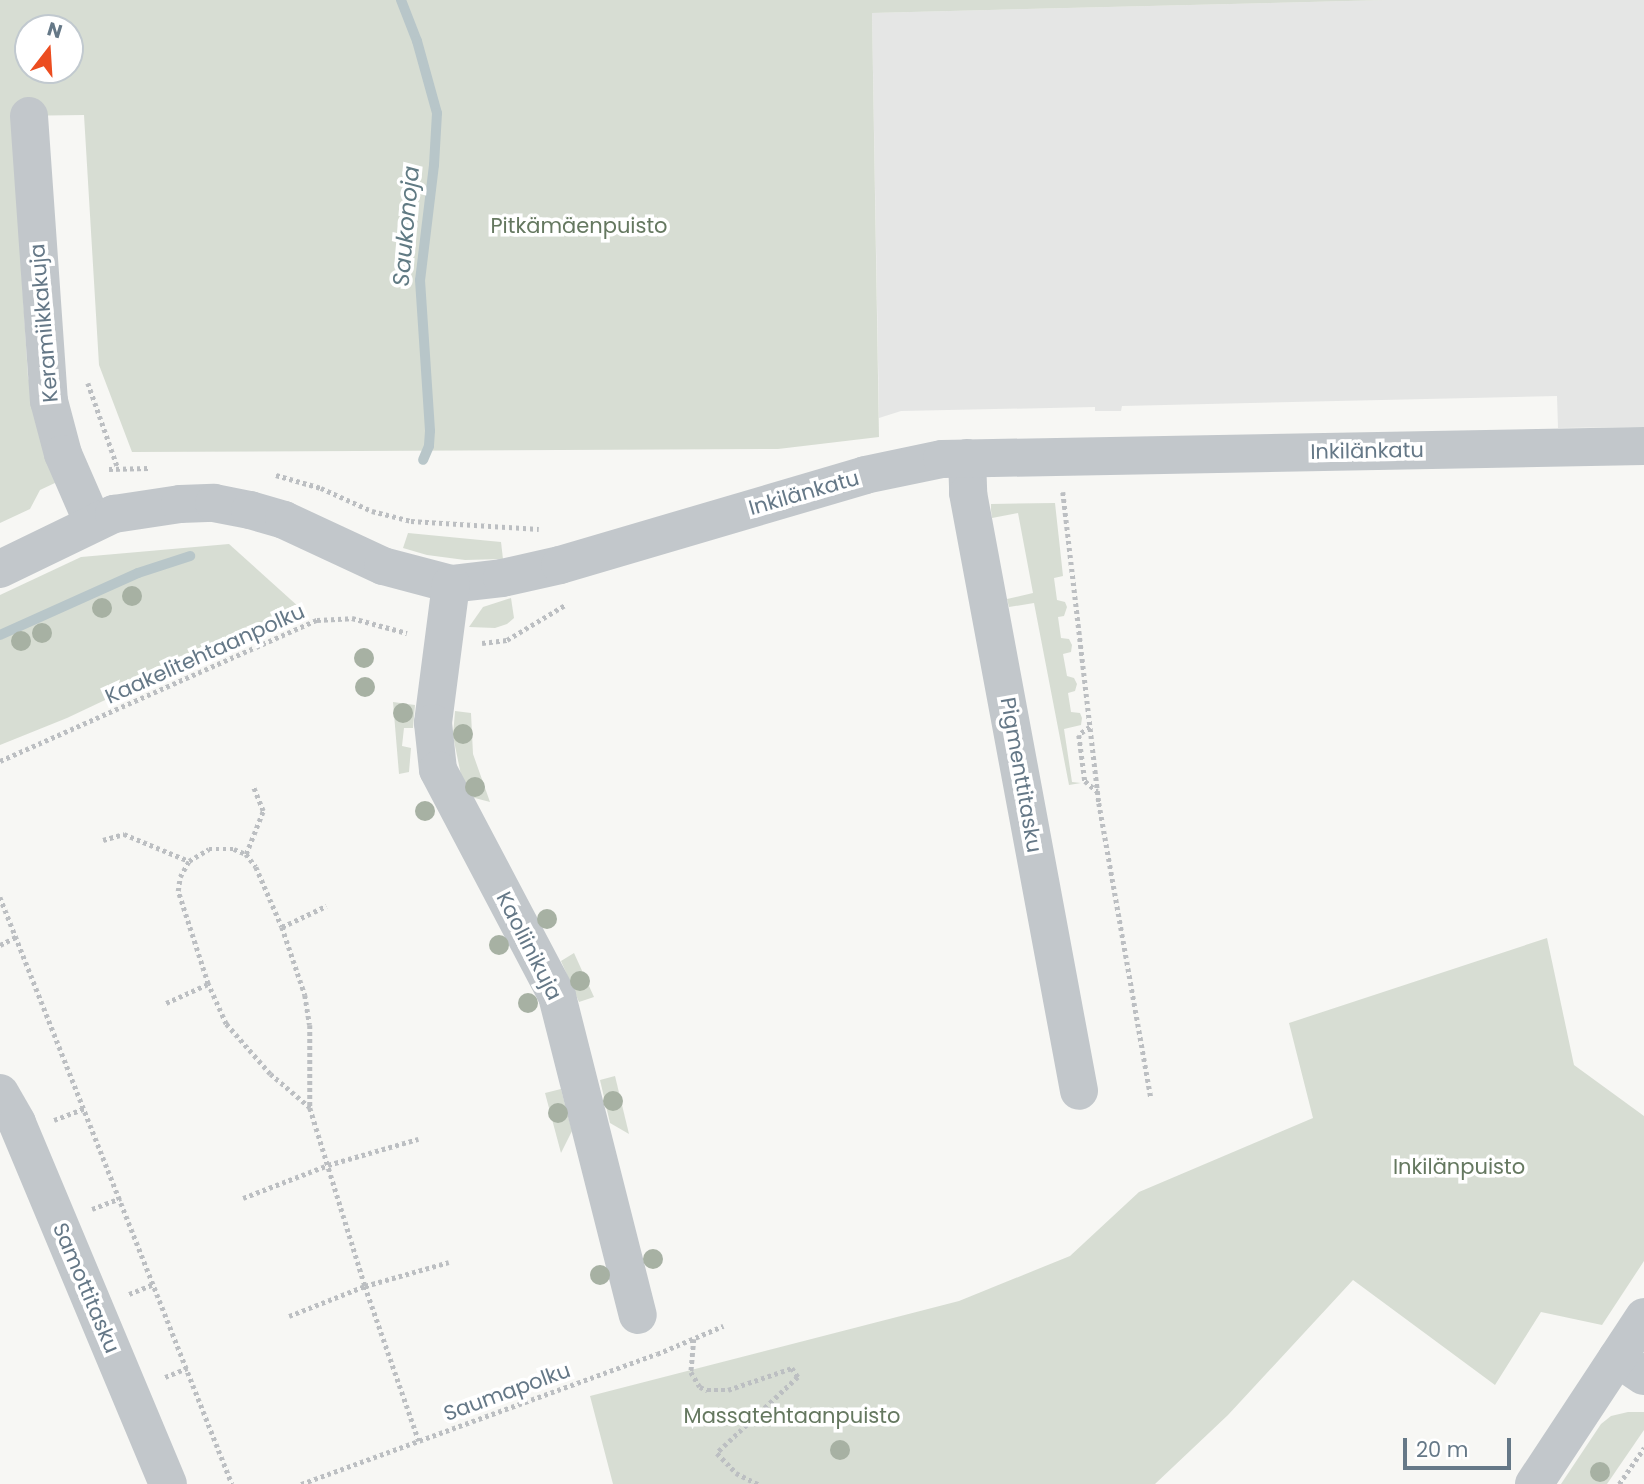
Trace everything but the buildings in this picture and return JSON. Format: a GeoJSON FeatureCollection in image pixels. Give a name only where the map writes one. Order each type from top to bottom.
{"type":"FeatureCollection","features":[{"type":"Feature","properties":{"kind":"street","name":"Keramiikkakuja"},"geometry":{"type":"LineString","coordinates":[[29,116],[49,401],[63,454],[93,523]]}},
{"type":"Feature","properties":{"kind":"street","name":"Inkilänkatu"},"geometry":{"type":"LineString","coordinates":[[0,569],[93,523],[144,508],[214,503],[284,520],[383,566],[451,584],[502,579],[560,565],[905,465],[967,458],[1644,446]]}},
{"type":"Feature","properties":{"kind":"street","name":"Pigmenttitasku"},"geometry":{"type":"LineString","coordinates":[[967,458],[968,493],[1079,1091]]}},
{"type":"Feature","properties":{"kind":"street","name":"Kaoliinikuja"},"geometry":{"type":"LineString","coordinates":[[451,584],[433,723],[438,770],[557,996],[638,1315]]}},
{"type":"Feature","properties":{"kind":"street","name":"Samottitasku"},"geometry":{"type":"LineString","coordinates":[[0,1093],[17,1124],[168,1484]]}},
{"type":"Feature","properties":{"kind":"street"},"geometry":{"type":"LineString","coordinates":[[1534,1484],[1631,1367],[1644,1317]]}},
{"type":"Feature","properties":{"kind":"path"},"geometry":{"type":"LineString","coordinates":[[75,484],[104,470],[159,468]]}},
{"type":"Feature","properties":{"kind":"path"},"geometry":{"type":"LineString","coordinates":[[270,474],[321,488],[372,511],[411,521],[545,528]]}},
{"type":"Feature","properties":{"kind":"path"},"geometry":{"type":"LineString","coordinates":[[1049,491],[1077,491]]}},
{"type":"Feature","properties":{"kind":"path"},"geometry":{"type":"LineString","coordinates":[[1063,491],[1097,792],[1151,1098]]}},
{"type":"Feature","properties":{"kind":"path"},"geometry":{"type":"LineString","coordinates":[[476,642],[507,639],[572,601]]}},
{"type":"Feature","properties":{"kind":"path","name":"Kaakelitehtaanpolku"},"geometry":{"type":"LineString","coordinates":[[0,761],[317,620],[352,618],[394,632],[417,635]]}},
{"type":"Feature","properties":{"kind":"path"},"geometry":{"type":"LineString","coordinates":[[1090,727],[1079,735],[1085,781],[1097,792]]}},
{"type":"Feature","properties":{"kind":"path"},"geometry":{"type":"LineString","coordinates":[[246,854],[263,811],[253,786]]}},
{"type":"Feature","properties":{"kind":"path"},"geometry":{"type":"LineString","coordinates":[[103,840],[124,834],[189,861]]}},
{"type":"Feature","properties":{"kind":"path"},"geometry":{"type":"LineString","coordinates":[[310,1108],[270,1074],[226,1024],[208,984],[178,891],[180,877],[189,861],[209,849],[234,849],[246,854],[256,867],[282,927],[305,995],[310,1025],[310,1108],[365,1286],[419,1441]]}},
{"type":"Feature","properties":{"kind":"path"},"geometry":{"type":"LineString","coordinates":[[0,897],[232,1484]]}},
{"type":"Feature","properties":{"kind":"path"},"geometry":{"type":"LineString","coordinates":[[282,927],[326,906]]}},
{"type":"Feature","properties":{"kind":"path"},"geometry":{"type":"LineString","coordinates":[[0,945],[16,937]]}},
{"type":"Feature","properties":{"kind":"path"},"geometry":{"type":"LineString","coordinates":[[166,1003],[208,984]]}},
{"type":"Feature","properties":{"kind":"path"},"geometry":{"type":"LineString","coordinates":[[243,1198],[328,1166],[418,1139]]}},
{"type":"Feature","properties":{"kind":"path"},"geometry":{"type":"LineString","coordinates":[[289,1316],[365,1286],[449,1262]]}},
{"type":"Feature","properties":{"kind":"path","name":"Saumapolku"},"geometry":{"type":"LineString","coordinates":[[301,1484],[723,1326]]}},
{"type":"Feature","properties":{"kind":"path"},"geometry":{"type":"LineString","coordinates":[[694,1339],[691,1373],[700,1387],[717,1392],[792,1368],[798,1377],[717,1453],[736,1473],[758,1484]]}},
{"type":"Feature","properties":{"kind":"path"},"geometry":{"type":"LineString","coordinates":[[1619,1484],[1644,1448]]}},
{"type":"Feature","properties":{"kind":"shaded area"},"geometry":{"type":"Polygon","coordinates":[[[1386,0],[1644,0],[1644,427],[1558,428],[1557,396],[1122,406],[1121,411],[1095,411],[1095,407],[901,411],[879,418],[872,13],[1386,0]]]}},
{"type":"Feature","properties":{"kind":"green space","name":"Pitkämäenpuisto"},"geometry":{"type":"Polygon","coordinates":[[[0,0],[1386,0],[872,13],[879,437],[778,449],[132,452],[99,365],[84,115],[12,116],[28,377],[57,482],[40,490],[30,509],[0,523],[0,0]]]}},
{"type":"Feature","properties":{"kind":"green space"},"geometry":{"type":"Polygon","coordinates":[[[1055,503],[1063,576],[1054,578],[1057,600],[1065,602],[1067,607],[1064,616],[1058,617],[1061,638],[1069,639],[1072,645],[1071,652],[1063,654],[1067,676],[1074,678],[1077,684],[1075,691],[1068,693],[1071,712],[1080,713],[1082,718],[1081,725],[1064,729],[1072,782],[1081,783],[1069,785],[1034,603],[1009,607],[1007,599],[1033,593],[1018,513],[992,518],[991,510],[991,504],[1055,503]]]}},
{"type":"Feature","properties":{"kind":"green space"},"geometry":{"type":"Polygon","coordinates":[[[408,533],[501,542],[503,559],[465,560],[427,555],[403,548],[408,533]]]}},
{"type":"Feature","properties":{"kind":"green space"},"geometry":{"type":"Polygon","coordinates":[[[229,544],[300,608],[67,718],[0,745],[0,595],[81,557],[229,544]]]}},
{"type":"Feature","properties":{"kind":"green space"},"geometry":{"type":"Polygon","coordinates":[[[511,598],[514,618],[507,624],[495,628],[469,627],[483,607],[511,598]]]}},
{"type":"Feature","properties":{"kind":"green space"},"geometry":{"type":"Polygon","coordinates":[[[393,702],[415,705],[413,728],[404,728],[402,746],[411,748],[409,772],[399,774],[393,702]]]}},
{"type":"Feature","properties":{"kind":"green space"},"geometry":{"type":"Polygon","coordinates":[[[455,711],[471,713],[473,754],[490,802],[471,797],[461,775],[453,736],[455,711]]]}},
{"type":"Feature","properties":{"kind":"green space","name":"Inkilänpuisto"},"geometry":{"type":"Polygon","coordinates":[[[1547,938],[1574,1065],[1644,1116],[1644,1261],[1602,1325],[1541,1312],[1495,1385],[1353,1280],[1228,1415],[1155,1484],[613,1484],[590,1396],[959,1301],[1070,1256],[1139,1192],[1313,1118],[1289,1023],[1547,938]]]}},
{"type":"Feature","properties":{"kind":"green space"},"geometry":{"type":"Polygon","coordinates":[[[574,953],[594,997],[579,1002],[561,961],[574,953]]]}},
{"type":"Feature","properties":{"kind":"green space"},"geometry":{"type":"Polygon","coordinates":[[[615,1076],[629,1134],[610,1123],[600,1080],[615,1076]]]}},
{"type":"Feature","properties":{"kind":"green space"},"geometry":{"type":"Polygon","coordinates":[[[561,1089],[572,1131],[561,1153],[545,1093],[561,1089]]]}},
{"type":"Feature","properties":{"kind":"green space"},"geometry":{"type":"Polygon","coordinates":[[[1644,1412],[1644,1430],[1607,1484],[1561,1484],[1601,1424],[1611,1416],[1644,1412]]]}},
{"type":"Feature","properties":{"kind":"waterway","name":"Saukonoja"},"geometry":{"type":"LineString","coordinates":[[401,0],[417,41],[437,113],[434,165],[420,280],[430,431],[429,446],[423,460]]}},
{"type":"Feature","properties":{"kind":"waterway","name":"Saukonoja"},"geometry":{"type":"LineString","coordinates":[[0,635],[138,573],[190,556]]}},
{"type":"Feature","properties":{"kind":"park label","name":"Massatehtaanpuisto"},"geometry":{"type":"Point","coordinates":[792,1416]}}]}
